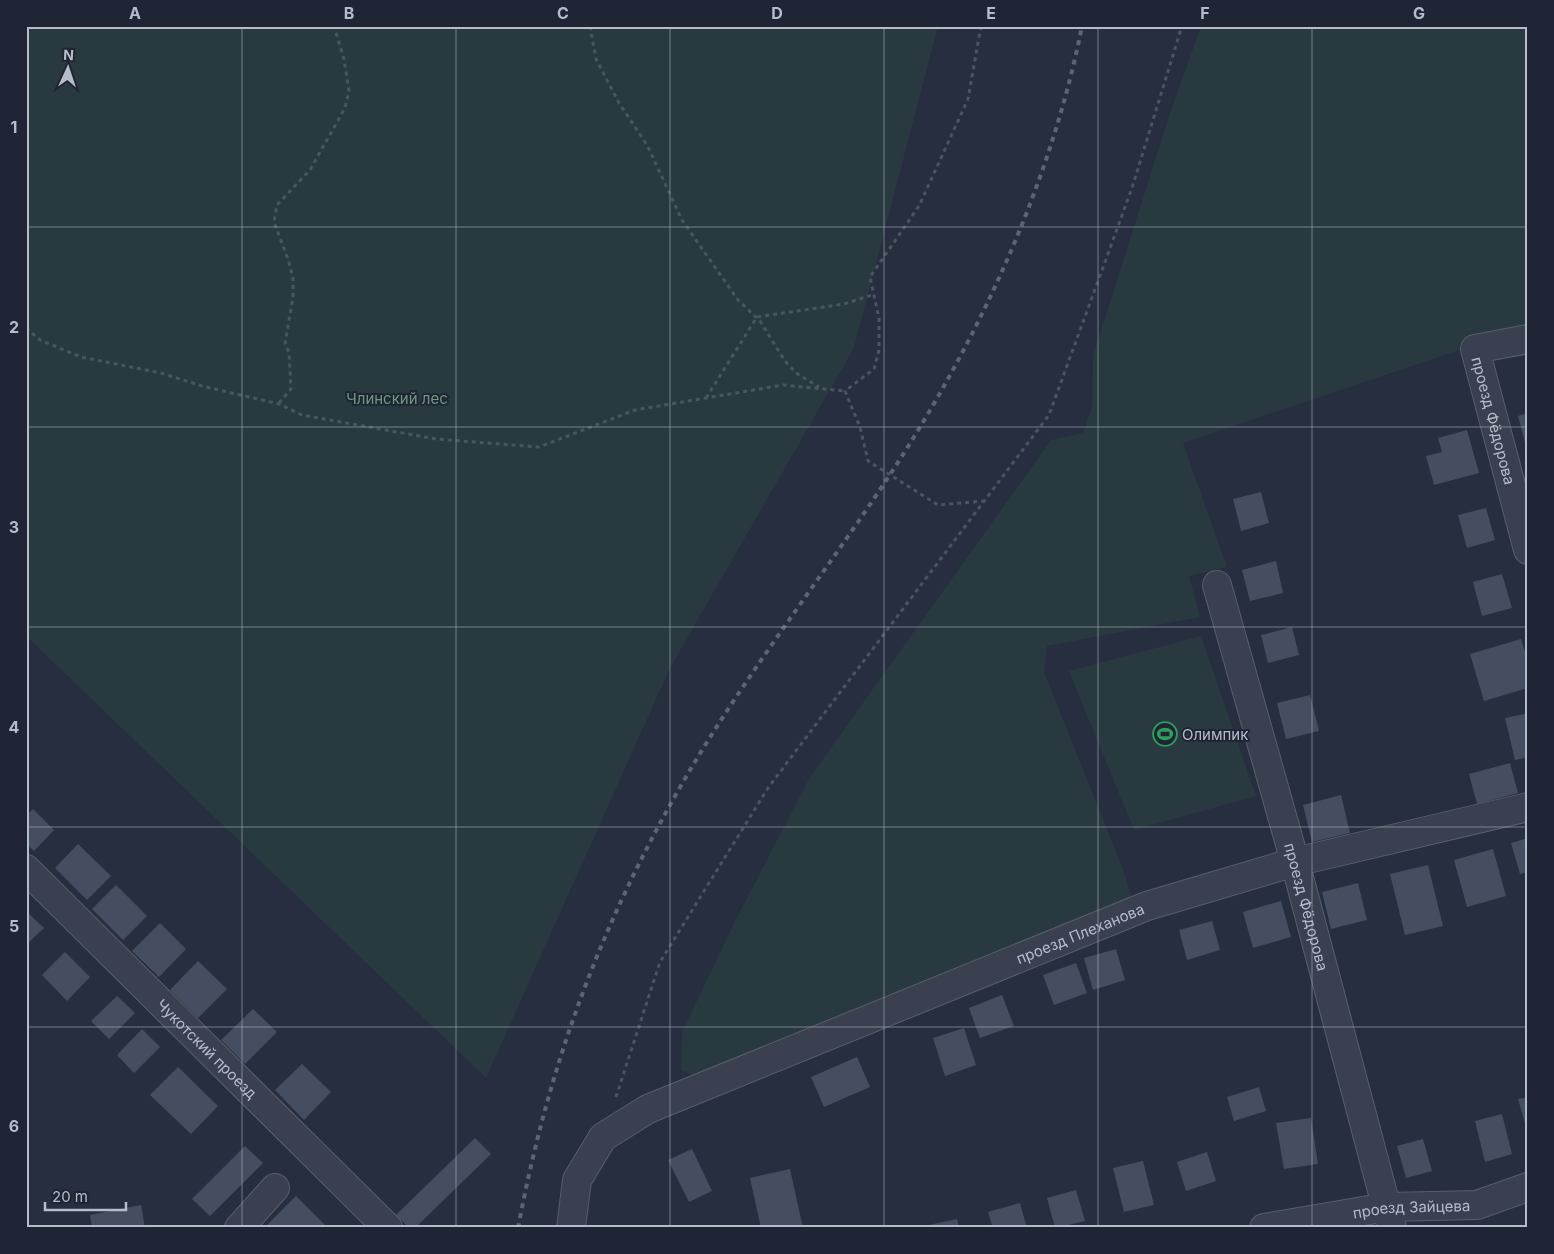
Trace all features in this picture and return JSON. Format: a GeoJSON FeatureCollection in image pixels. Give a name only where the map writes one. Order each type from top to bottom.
{"type":"FeatureCollection","features":[{"type":"Feature","properties":{"kind":"street","name":"проезд Фёдорова"},"geometry":{"type":"LineString","coordinates":[[1528,339],[1476,349],[1528,550]]}},
{"type":"Feature","properties":{"kind":"street","name":"проезд Фёдорова"},"geometry":{"type":"LineString","coordinates":[[1217,585],[1295,862],[1390,1218]]}},
{"type":"Feature","properties":{"kind":"street","name":"проезд Плеханова"},"geometry":{"type":"LineString","coordinates":[[603,1137],[648,1109],[1147,906],[1295,862],[1528,807]]}},
{"type":"Feature","properties":{"kind":"street","name":"Чукотский проезд"},"geometry":{"type":"LineString","coordinates":[[26,869],[388,1228]]}},
{"type":"Feature","properties":{"kind":"street"},"geometry":{"type":"LineString","coordinates":[[571,1228],[577,1180],[603,1137]]}},
{"type":"Feature","properties":{"kind":"street","name":"проезд Зайцева"},"geometry":{"type":"LineString","coordinates":[[1264,1228],[1390,1218],[1477,1205],[1528,1187]]}},
{"type":"Feature","properties":{"kind":"street"},"geometry":{"type":"LineString","coordinates":[[239,1228],[275,1188]]}},
{"type":"Feature","properties":{"kind":"path"},"geometry":{"type":"LineString","coordinates":[[279,404],[291,389],[289,352],[285,344],[293,287],[288,259],[276,232],[275,214],[277,205],[310,170],[345,108],[349,91],[344,59],[334,26]]}},
{"type":"Feature","properties":{"kind":"path"},"geometry":{"type":"LineString","coordinates":[[590,26],[596,59],[619,104],[647,145],[682,220],[738,300],[757,317],[785,361],[796,373],[822,389]]}},
{"type":"Feature","properties":{"kind":"path"},"geometry":{"type":"LineString","coordinates":[[26,328],[40,340],[82,357],[161,373],[202,386],[279,404],[302,415],[436,439],[539,447],[635,410],[783,385],[845,391],[874,369],[879,350],[880,327],[870,277],[919,206],[968,99],[981,26]]}},
{"type":"Feature","properties":{"kind":"path"},"geometry":{"type":"LineString","coordinates":[[603,1137],[660,962],[768,788],[1049,415],[1132,188],[1182,26]]}},
{"type":"Feature","properties":{"kind":"path"},"geometry":{"type":"LineString","coordinates":[[706,398],[757,317],[844,304],[872,294]]}},
{"type":"Feature","properties":{"kind":"path"},"geometry":{"type":"LineString","coordinates":[[845,391],[860,427],[868,461],[938,505],[984,501]]}},
{"type":"Feature","properties":{"kind":"green space","name":"Члинский лес"},"geometry":{"type":"Polygon","coordinates":[[[26,26],[938,26],[854,348],[670,668],[486,1078],[26,636],[26,26]]]}},
{"type":"Feature","properties":{"kind":"green space"},"geometry":{"type":"Polygon","coordinates":[[[1201,26],[1528,26],[1528,327],[1183,443],[1227,567],[1189,576],[1200,617],[1047,646],[1044,672],[1121,864],[1134,902],[701,1079],[681,1070],[682,1032],[735,921],[810,777],[1051,440],[1083,433],[1092,407],[1093,356],[1171,110],[1201,26]]]}},
{"type":"Feature","properties":{"kind":"green space","name":"Олимпик"},"geometry":{"type":"Polygon","coordinates":[[[1201,636],[1256,796],[1134,830],[1069,671],[1201,636]]]}},
{"type":"Feature","properties":{"kind":"building"},"geometry":{"type":"Polygon","coordinates":[[[1528,413],[1528,450],[1527,450],[1518,416],[1528,413]]]}},
{"type":"Feature","properties":{"kind":"building"},"geometry":{"type":"Polygon","coordinates":[[[1467,430],[1479,473],[1434,485],[1426,456],[1442,452],[1438,438],[1467,430]]]}},
{"type":"Feature","properties":{"kind":"building"},"geometry":{"type":"Polygon","coordinates":[[[1261,492],[1269,523],[1241,531],[1233,499],[1261,492]]]}},
{"type":"Feature","properties":{"kind":"building"},"geometry":{"type":"Polygon","coordinates":[[[1486,508],[1495,540],[1467,548],[1458,515],[1486,508]]]}},
{"type":"Feature","properties":{"kind":"building"},"geometry":{"type":"Polygon","coordinates":[[[1276,561],[1283,593],[1250,601],[1242,570],[1276,561]]]}},
{"type":"Feature","properties":{"kind":"building"},"geometry":{"type":"Polygon","coordinates":[[[1502,574],[1512,608],[1482,616],[1473,582],[1502,574]]]}},
{"type":"Feature","properties":{"kind":"building"},"geometry":{"type":"Polygon","coordinates":[[[1292,627],[1299,655],[1268,663],[1261,635],[1292,627]]]}},
{"type":"Feature","properties":{"kind":"building"},"geometry":{"type":"Polygon","coordinates":[[[1521,639],[1528,661],[1528,688],[1484,701],[1470,654],[1521,639]]]}},
{"type":"Feature","properties":{"kind":"building"},"geometry":{"type":"Polygon","coordinates":[[[1310,695],[1319,731],[1286,739],[1277,703],[1310,695]]]}},
{"type":"Feature","properties":{"kind":"building"},"geometry":{"type":"Polygon","coordinates":[[[1528,713],[1528,757],[1515,760],[1505,718],[1528,713]]]}},
{"type":"Feature","properties":{"kind":"building"},"geometry":{"type":"Polygon","coordinates":[[[1510,763],[1518,793],[1477,804],[1469,774],[1510,763]]]}},
{"type":"Feature","properties":{"kind":"building"},"geometry":{"type":"Polygon","coordinates":[[[1341,795],[1350,833],[1312,842],[1303,805],[1341,795]]]}},
{"type":"Feature","properties":{"kind":"building"},"geometry":{"type":"Polygon","coordinates":[[[33,809],[54,830],[34,851],[26,844],[26,816],[33,809]]]}},
{"type":"Feature","properties":{"kind":"building"},"geometry":{"type":"Polygon","coordinates":[[[1528,838],[1528,872],[1520,874],[1511,843],[1528,838]]]}},
{"type":"Feature","properties":{"kind":"building"},"geometry":{"type":"Polygon","coordinates":[[[78,844],[111,876],[87,900],[55,868],[78,844]]]}},
{"type":"Feature","properties":{"kind":"building"},"geometry":{"type":"Polygon","coordinates":[[[1493,849],[1506,896],[1467,907],[1454,860],[1493,849]]]}},
{"type":"Feature","properties":{"kind":"building"},"geometry":{"type":"Polygon","coordinates":[[[1428,865],[1443,926],[1405,935],[1390,874],[1428,865]]]}},
{"type":"Feature","properties":{"kind":"building"},"geometry":{"type":"Polygon","coordinates":[[[1358,883],[1367,920],[1331,929],[1322,892],[1358,883]]]}},
{"type":"Feature","properties":{"kind":"building"},"geometry":{"type":"Polygon","coordinates":[[[116,885],[147,916],[123,940],[92,909],[116,885]]]}},
{"type":"Feature","properties":{"kind":"building"},"geometry":{"type":"Polygon","coordinates":[[[1281,901],[1291,937],[1253,948],[1243,912],[1281,901]]]}},
{"type":"Feature","properties":{"kind":"building"},"geometry":{"type":"Polygon","coordinates":[[[26,911],[44,928],[26,945],[26,911]]]}},
{"type":"Feature","properties":{"kind":"building"},"geometry":{"type":"Polygon","coordinates":[[[1212,921],[1220,950],[1187,960],[1179,930],[1212,921]]]}},
{"type":"Feature","properties":{"kind":"building"},"geometry":{"type":"Polygon","coordinates":[[[160,923],[186,949],[159,977],[132,951],[160,923]]]}},
{"type":"Feature","properties":{"kind":"building"},"geometry":{"type":"Polygon","coordinates":[[[1116,949],[1125,980],[1093,990],[1084,958],[1116,949]]]}},
{"type":"Feature","properties":{"kind":"building"},"geometry":{"type":"Polygon","coordinates":[[[65,952],[90,977],[67,1001],[42,975],[65,952]]]}},
{"type":"Feature","properties":{"kind":"building"},"geometry":{"type":"Polygon","coordinates":[[[198,961],[227,989],[198,1018],[170,990],[198,961]]]}},
{"type":"Feature","properties":{"kind":"building"},"geometry":{"type":"Polygon","coordinates":[[[1076,963],[1087,993],[1054,1005],[1043,975],[1076,963]]]}},
{"type":"Feature","properties":{"kind":"building"},"geometry":{"type":"Polygon","coordinates":[[[1002,995],[1014,1026],[980,1038],[969,1008],[1002,995]]]}},
{"type":"Feature","properties":{"kind":"building"},"geometry":{"type":"Polygon","coordinates":[[[117,996],[135,1013],[109,1039],[91,1021],[117,996]]]}},
{"type":"Feature","properties":{"kind":"building"},"geometry":{"type":"Polygon","coordinates":[[[253,1009],[277,1032],[245,1064],[221,1040],[253,1009]]]}},
{"type":"Feature","properties":{"kind":"building"},"geometry":{"type":"Polygon","coordinates":[[[964,1028],[976,1065],[945,1076],[933,1038],[964,1028]]]}},
{"type":"Feature","properties":{"kind":"building"},"geometry":{"type":"Polygon","coordinates":[[[142,1029],[160,1047],[134,1073],[117,1055],[142,1029]]]}},
{"type":"Feature","properties":{"kind":"building"},"geometry":{"type":"Polygon","coordinates":[[[857,1057],[870,1087],[824,1107],[811,1077],[857,1057]]]}},
{"type":"Feature","properties":{"kind":"building"},"geometry":{"type":"Polygon","coordinates":[[[302,1064],[331,1092],[304,1120],[275,1090],[302,1064]]]}},
{"type":"Feature","properties":{"kind":"building"},"geometry":{"type":"Polygon","coordinates":[[[178,1067],[218,1106],[191,1134],[150,1095],[178,1067]]]}},
{"type":"Feature","properties":{"kind":"building"},"geometry":{"type":"Polygon","coordinates":[[[1259,1087],[1266,1111],[1234,1121],[1227,1097],[1259,1087]]]}},
{"type":"Feature","properties":{"kind":"building"},"geometry":{"type":"Polygon","coordinates":[[[1528,1097],[1528,1130],[1527,1130],[1518,1099],[1528,1097]]]}},
{"type":"Feature","properties":{"kind":"building"},"geometry":{"type":"Polygon","coordinates":[[[1502,1114],[1512,1154],[1485,1162],[1475,1121],[1502,1114]]]}},
{"type":"Feature","properties":{"kind":"building"},"geometry":{"type":"Polygon","coordinates":[[[1311,1118],[1318,1164],[1284,1169],[1276,1123],[1311,1118]]]}},
{"type":"Feature","properties":{"kind":"building"},"geometry":{"type":"Polygon","coordinates":[[[475,1138],[491,1154],[415,1228],[409,1228],[396,1215],[475,1138]]]}},
{"type":"Feature","properties":{"kind":"building"},"geometry":{"type":"Polygon","coordinates":[[[1423,1139],[1432,1171],[1406,1178],[1397,1146],[1423,1139]]]}},
{"type":"Feature","properties":{"kind":"building"},"geometry":{"type":"Polygon","coordinates":[[[245,1146],[263,1163],[210,1216],[192,1199],[245,1146]]]}},
{"type":"Feature","properties":{"kind":"building"},"geometry":{"type":"Polygon","coordinates":[[[692,1149],[712,1191],[689,1202],[668,1160],[692,1149]]]}},
{"type":"Feature","properties":{"kind":"building"},"geometry":{"type":"Polygon","coordinates":[[[1207,1152],[1216,1181],[1186,1191],[1177,1162],[1207,1152]]]}},
{"type":"Feature","properties":{"kind":"building"},"geometry":{"type":"Polygon","coordinates":[[[1143,1161],[1154,1205],[1124,1212],[1113,1168],[1143,1161]]]}},
{"type":"Feature","properties":{"kind":"building"},"geometry":{"type":"Polygon","coordinates":[[[790,1169],[803,1228],[761,1228],[750,1178],[790,1169]]]}},
{"type":"Feature","properties":{"kind":"building"},"geometry":{"type":"Polygon","coordinates":[[[1076,1190],[1085,1221],[1055,1228],[1047,1198],[1076,1190]]]}},
{"type":"Feature","properties":{"kind":"building"},"geometry":{"type":"Polygon","coordinates":[[[296,1196],[328,1228],[264,1228],[296,1196]]]}},
{"type":"Feature","properties":{"kind":"building"},"geometry":{"type":"Polygon","coordinates":[[[1020,1203],[1027,1228],[993,1228],[988,1212],[1020,1203]]]}},
{"type":"Feature","properties":{"kind":"building"},"geometry":{"type":"Polygon","coordinates":[[[141,1205],[145,1228],[92,1228],[90,1215],[141,1205]]]}},
{"type":"Feature","properties":{"kind":"building"},"geometry":{"type":"Polygon","coordinates":[[[957,1219],[959,1228],[929,1228],[929,1225],[957,1219]]]}},
{"type":"Feature","properties":{"kind":"railway"},"geometry":{"type":"LineString","coordinates":[[518,1228],[545,1109],[562,1053],[602,943],[627,889],[653,836],[683,782],[735,698],[904,453],[962,353],[988,301],[1034,193],[1053,138],[1082,26]]}},
{"type":"Feature","properties":{"kind":"place","name":"Олимпик"},"geometry":{"type":"Point","coordinates":[1165,734]}}]}
